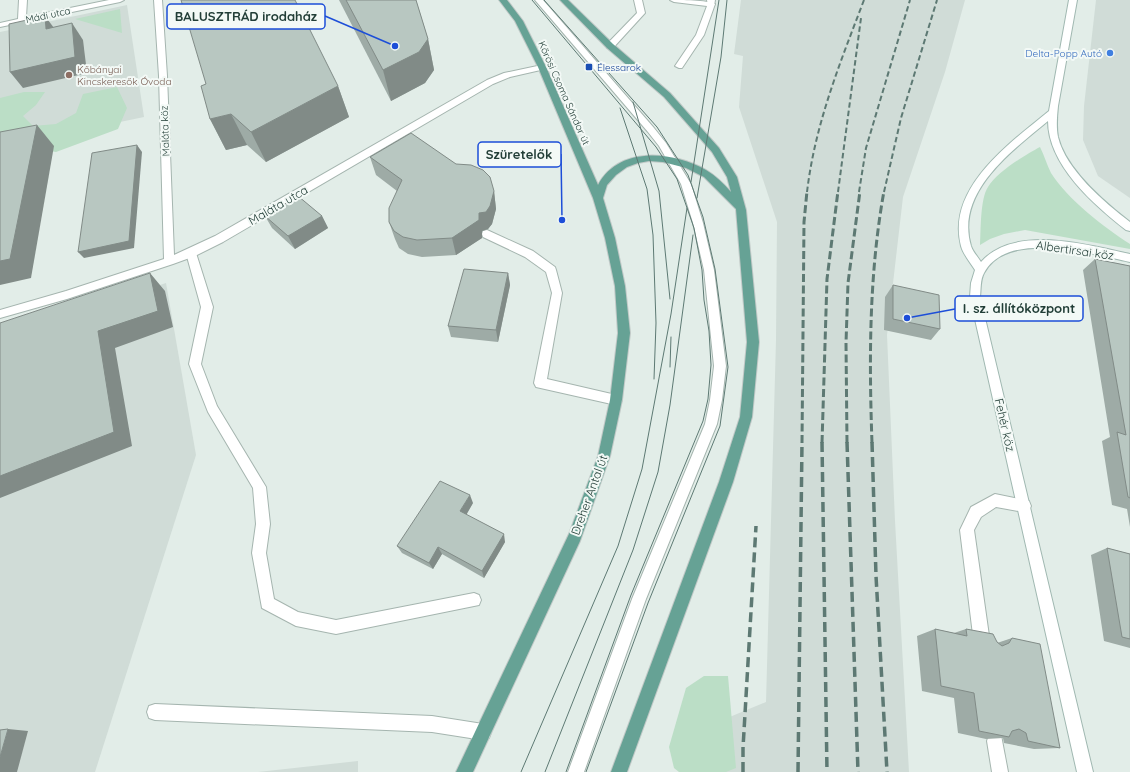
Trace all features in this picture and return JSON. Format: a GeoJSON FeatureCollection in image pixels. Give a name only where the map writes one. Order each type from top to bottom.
{"type":"FeatureCollection","features":[{"type":"Feature","properties":{"kind":"main road","name":"Kőrösi Csoma Sándor út"},"geometry":{"type":"LineString","coordinates":[[503,0],[519,21],[542,67],[598,198]]}},
{"type":"Feature","properties":{"kind":"main road"},"geometry":{"type":"LineString","coordinates":[[564,0],[610,46],[667,95],[716,150],[732,177],[741,210],[753,342],[746,417],[726,482],[618,772]]}},
{"type":"Feature","properties":{"kind":"main road"},"geometry":{"type":"LineString","coordinates":[[598,198],[603,185],[612,174],[628,163],[650,158],[671,159],[680,161],[709,176],[724,189],[741,210]]}},
{"type":"Feature","properties":{"kind":"main road","name":"Dreher Antal út"},"geometry":{"type":"LineString","coordinates":[[464,772],[575,536],[604,456],[616,400],[624,333],[620,286],[610,238],[598,198]]}},
{"type":"Feature","properties":{"kind":"street"},"geometry":{"type":"LineString","coordinates":[[22,20],[23,0]]}},
{"type":"Feature","properties":{"kind":"street","name":"Mádi utca"},"geometry":{"type":"LineString","coordinates":[[0,25],[120,0]]}},
{"type":"Feature","properties":{"kind":"street","name":"Maláta köz"},"geometry":{"type":"LineString","coordinates":[[158,0],[163,76],[169,262]]}},
{"type":"Feature","properties":{"kind":"street"},"geometry":{"type":"LineString","coordinates":[[539,0],[625,99],[663,146],[683,177],[689,192],[709,270],[720,366],[716,400],[711,424],[640,599],[576,772]]}},
{"type":"Feature","properties":{"kind":"street"},"geometry":{"type":"LineString","coordinates":[[610,46],[641,13],[638,0]]}},
{"type":"Feature","properties":{"kind":"street"},"geometry":{"type":"LineString","coordinates":[[674,0],[711,2],[700,35],[679,66]]}},
{"type":"Feature","properties":{"kind":"street"},"geometry":{"type":"LineString","coordinates":[[1073,0],[1052,113],[1054,138],[1074,174],[1118,218],[1130,227]]}},
{"type":"Feature","properties":{"kind":"street","name":"Maláta utca"},"geometry":{"type":"LineString","coordinates":[[0,314],[67,295],[169,262],[192,253],[219,239],[490,82],[507,75],[542,67]]}},
{"type":"Feature","properties":{"kind":"street"},"geometry":{"type":"LineString","coordinates":[[980,269],[966,247],[963,228],[969,197],[985,173],[1010,147],[1052,113]]}},
{"type":"Feature","properties":{"kind":"street"},"geometry":{"type":"LineString","coordinates":[[487,234],[529,254],[551,270],[557,293],[540,383],[616,400]]}},
{"type":"Feature","properties":{"kind":"street","name":"Albertirsai köz"},"geometry":{"type":"LineString","coordinates":[[980,269],[991,257],[1006,248],[1027,244],[1049,244],[1130,258]]}},
{"type":"Feature","properties":{"kind":"street"},"geometry":{"type":"LineString","coordinates":[[192,253],[206,307],[195,364],[212,408],[259,487],[263,524],[259,553],[267,603],[296,619],[336,627],[474,600]]}},
{"type":"Feature","properties":{"kind":"street","name":"Fehér köz"},"geometry":{"type":"LineString","coordinates":[[980,269],[976,281],[975,297],[1085,772]]}},
{"type":"Feature","properties":{"kind":"street"},"geometry":{"type":"LineString","coordinates":[[982,643],[967,530],[976,512],[995,500],[1024,506]]}},
{"type":"Feature","properties":{"kind":"street"},"geometry":{"type":"LineString","coordinates":[[155,712],[432,724],[483,732]]}},
{"type":"Feature","properties":{"kind":"street"},"geometry":{"type":"LineString","coordinates":[[995,741],[1000,772]]}},
{"type":"Feature","properties":{"kind":"shaded area"},"geometry":{"type":"Polygon","coordinates":[[[741,0],[965,0],[945,72],[903,197],[887,335],[895,521],[909,772],[721,772],[720,721],[766,702],[776,340],[777,222],[739,107],[743,56],[734,54],[741,0]]]}},
{"type":"Feature","properties":{"kind":"shaded area","name":"Delta-Popp Autó"},"geometry":{"type":"Polygon","coordinates":[[[1096,0],[1130,0],[1130,198],[1098,176],[1083,140],[1084,106],[1096,0]]]}},
{"type":"Feature","properties":{"kind":"shaded area","name":"Kőbányai Kincskeresők Óvoda"},"geometry":{"type":"Polygon","coordinates":[[[127,5],[144,117],[0,147],[0,32],[127,5]]]}},
{"type":"Feature","properties":{"kind":"shaded area"},"geometry":{"type":"Polygon","coordinates":[[[166,283],[196,455],[95,772],[0,772],[0,337],[166,283]]]}},
{"type":"Feature","properties":{"kind":"shaded area"},"geometry":{"type":"Polygon","coordinates":[[[358,761],[358,772],[258,772],[358,761]]]}},
{"type":"Feature","properties":{"kind":"green space"},"geometry":{"type":"Polygon","coordinates":[[[120,9],[122,33],[75,19],[120,9]]]}},
{"type":"Feature","properties":{"kind":"green space"},"geometry":{"type":"Polygon","coordinates":[[[117,87],[127,108],[118,129],[56,152],[38,149],[0,154],[0,98],[24,92],[45,92],[36,105],[23,116],[33,126],[56,124],[76,113],[83,94],[117,87]]]}},
{"type":"Feature","properties":{"kind":"green space"},"geometry":{"type":"Polygon","coordinates":[[[1040,147],[1051,173],[1058,183],[1087,212],[1109,230],[1130,244],[1130,249],[1025,230],[1004,234],[990,239],[980,245],[982,207],[985,192],[988,187],[1004,170],[1040,147]]]}},
{"type":"Feature","properties":{"kind":"green space"},"geometry":{"type":"Polygon","coordinates":[[[704,676],[728,676],[736,768],[726,772],[679,772],[674,768],[669,747],[686,688],[704,676]]]}},
{"type":"Feature","properties":{"kind":"building"},"geometry":{"type":"Polygon","coordinates":[[[181,0],[295,0],[338,86],[251,132],[231,114],[210,119],[201,86],[206,84],[181,0]]]}},
{"type":"Feature","properties":{"kind":"building"},"geometry":{"type":"Polygon","coordinates":[[[346,0],[416,0],[428,39],[419,52],[383,70],[346,0]]]}},
{"type":"Feature","properties":{"kind":"building"},"geometry":{"type":"Polygon","coordinates":[[[45,16],[46,29],[72,23],[75,57],[10,72],[9,24],[45,16]]]}},
{"type":"Feature","properties":{"kind":"building"},"geometry":{"type":"Polygon","coordinates":[[[37,125],[10,259],[0,261],[0,132],[37,125]]]}},
{"type":"Feature","properties":{"kind":"building"},"geometry":{"type":"Polygon","coordinates":[[[411,133],[456,164],[471,165],[483,170],[490,177],[494,191],[490,206],[486,212],[479,213],[479,220],[452,238],[417,240],[403,237],[394,231],[389,222],[389,208],[402,180],[370,157],[411,133]]]}},
{"type":"Feature","properties":{"kind":"building"},"geometry":{"type":"Polygon","coordinates":[[[137,145],[129,241],[78,252],[92,153],[137,145]]]}},
{"type":"Feature","properties":{"kind":"building"},"geometry":{"type":"Polygon","coordinates":[[[298,196],[322,216],[288,236],[265,216],[298,196]]]}},
{"type":"Feature","properties":{"kind":"building"},"geometry":{"type":"Polygon","coordinates":[[[1095,259],[1130,266],[1130,498],[1128,497],[1117,432],[1126,435],[1095,259]]]}},
{"type":"Feature","properties":{"kind":"building"},"geometry":{"type":"Polygon","coordinates":[[[464,269],[508,273],[496,330],[448,326],[464,269]]]}},
{"type":"Feature","properties":{"kind":"building"},"geometry":{"type":"Polygon","coordinates":[[[150,273],[158,311],[98,331],[114,432],[0,476],[0,323],[150,273]]]}},
{"type":"Feature","properties":{"kind":"building"},"geometry":{"type":"Polygon","coordinates":[[[893,285],[939,295],[940,329],[893,319],[893,285]]]}},
{"type":"Feature","properties":{"kind":"building"},"geometry":{"type":"Polygon","coordinates":[[[440,481],[470,495],[460,511],[504,534],[482,571],[438,547],[429,563],[397,546],[440,481]]]}},
{"type":"Feature","properties":{"kind":"building"},"geometry":{"type":"Polygon","coordinates":[[[1107,548],[1130,554],[1130,639],[1122,637],[1107,548]]]}},
{"type":"Feature","properties":{"kind":"building"},"geometry":{"type":"Polygon","coordinates":[[[935,629],[967,636],[966,629],[993,634],[997,642],[1002,646],[1009,643],[1012,638],[1040,644],[1060,748],[1028,741],[1026,733],[1019,729],[1012,731],[1009,737],[979,731],[974,693],[941,686],[935,629]]]}},
{"type":"Feature","properties":{"kind":"building"},"geometry":{"type":"Polygon","coordinates":[[[8,729],[0,757],[0,730],[8,729]]]}},
{"type":"Feature","properties":{"kind":"tram line"},"geometry":{"type":"LineString","coordinates":[[532,0],[641,129]]}},
{"type":"Feature","properties":{"kind":"tram line"},"geometry":{"type":"LineString","coordinates":[[544,0],[657,127],[688,175],[703,217],[715,269],[728,367],[720,426],[648,603],[586,772]]}},
{"type":"Feature","properties":{"kind":"tram line"},"geometry":{"type":"LineString","coordinates":[[691,182],[719,0]]}},
{"type":"Feature","properties":{"kind":"tram line"},"geometry":{"type":"LineString","coordinates":[[697,198],[721,57],[727,0]]}},
{"type":"Feature","properties":{"kind":"tram line"},"geometry":{"type":"LineString","coordinates":[[633,102],[641,129]]}},
{"type":"Feature","properties":{"kind":"tram line"},"geometry":{"type":"LineString","coordinates":[[620,108],[647,189],[653,235],[656,323],[654,379]]}},
{"type":"Feature","properties":{"kind":"tram line"},"geometry":{"type":"LineString","coordinates":[[566,772],[631,595],[703,421],[708,399],[711,365],[709,331],[704,300],[702,270],[694,228],[677,179],[656,147],[641,129]]}},
{"type":"Feature","properties":{"kind":"tram line"},"geometry":{"type":"LineString","coordinates":[[641,129],[659,191],[670,299]]}},
{"type":"Feature","properties":{"kind":"tram line"},"geometry":{"type":"LineString","coordinates":[[521,772],[618,546],[642,469],[671,314],[687,208]]}},
{"type":"Feature","properties":{"kind":"tram line"},"geometry":{"type":"LineString","coordinates":[[545,772],[633,550],[658,472],[670,405],[693,235]]}},
{"type":"Feature","properties":{"kind":"tram line"},"geometry":{"type":"LineString","coordinates":[[670,367],[671,337]]}},
{"type":"Feature","properties":{"kind":"railway"},"geometry":{"type":"LineString","coordinates":[[807,192],[822,118],[864,0]]}},
{"type":"Feature","properties":{"kind":"railway"},"geometry":{"type":"LineString","coordinates":[[859,192],[866,148],[910,0]]}},
{"type":"Feature","properties":{"kind":"railway"},"geometry":{"type":"LineString","coordinates":[[884,192],[901,118],[937,0]]}},
{"type":"Feature","properties":{"kind":"railway"},"geometry":{"type":"LineString","coordinates":[[838,192],[861,18]]}},
{"type":"Feature","properties":{"kind":"railway"},"geometry":{"type":"LineString","coordinates":[[802,443],[804,222],[807,191]]}},
{"type":"Feature","properties":{"kind":"railway"},"geometry":{"type":"LineString","coordinates":[[822,443],[827,279],[838,191]]}},
{"type":"Feature","properties":{"kind":"railway"},"geometry":{"type":"LineString","coordinates":[[847,443],[846,343],[848,283],[860,191]]}},
{"type":"Feature","properties":{"kind":"railway"},"geometry":{"type":"LineString","coordinates":[[872,443],[870,380],[871,317],[875,254],[884,191]]}},
{"type":"Feature","properties":{"kind":"railway"},"geometry":{"type":"LineString","coordinates":[[798,772],[802,442]]}},
{"type":"Feature","properties":{"kind":"railway"},"geometry":{"type":"LineString","coordinates":[[847,442],[858,772]]}},
{"type":"Feature","properties":{"kind":"railway"},"geometry":{"type":"LineString","coordinates":[[872,442],[876,576],[887,772]]}},
{"type":"Feature","properties":{"kind":"railway"},"geometry":{"type":"LineString","coordinates":[[822,443],[827,772]]}},
{"type":"Feature","properties":{"kind":"railway"},"geometry":{"type":"LineString","coordinates":[[743,772],[743,748],[756,526]]}},
{"type":"Feature","properties":{"kind":"place","name":"BALUSZTRÁD irodaház"},"geometry":{"type":"Point","coordinates":[395,46]}},
{"type":"Feature","properties":{"kind":"place","name":"Delta-Popp Autó"},"geometry":{"type":"Point","coordinates":[1110,53]}},
{"type":"Feature","properties":{"kind":"place","name":"Élessarok"},"geometry":{"type":"Point","coordinates":[589,67]}},
{"type":"Feature","properties":{"kind":"place","name":"Kőbányai Kincskeresők Óvoda"},"geometry":{"type":"Point","coordinates":[69,75]}},
{"type":"Feature","properties":{"kind":"place","name":"Szüretelők"},"geometry":{"type":"Point","coordinates":[562,220]}},
{"type":"Feature","properties":{"kind":"place","name":"I. sz. állítóközpont"},"geometry":{"type":"Point","coordinates":[907,318]}}]}
